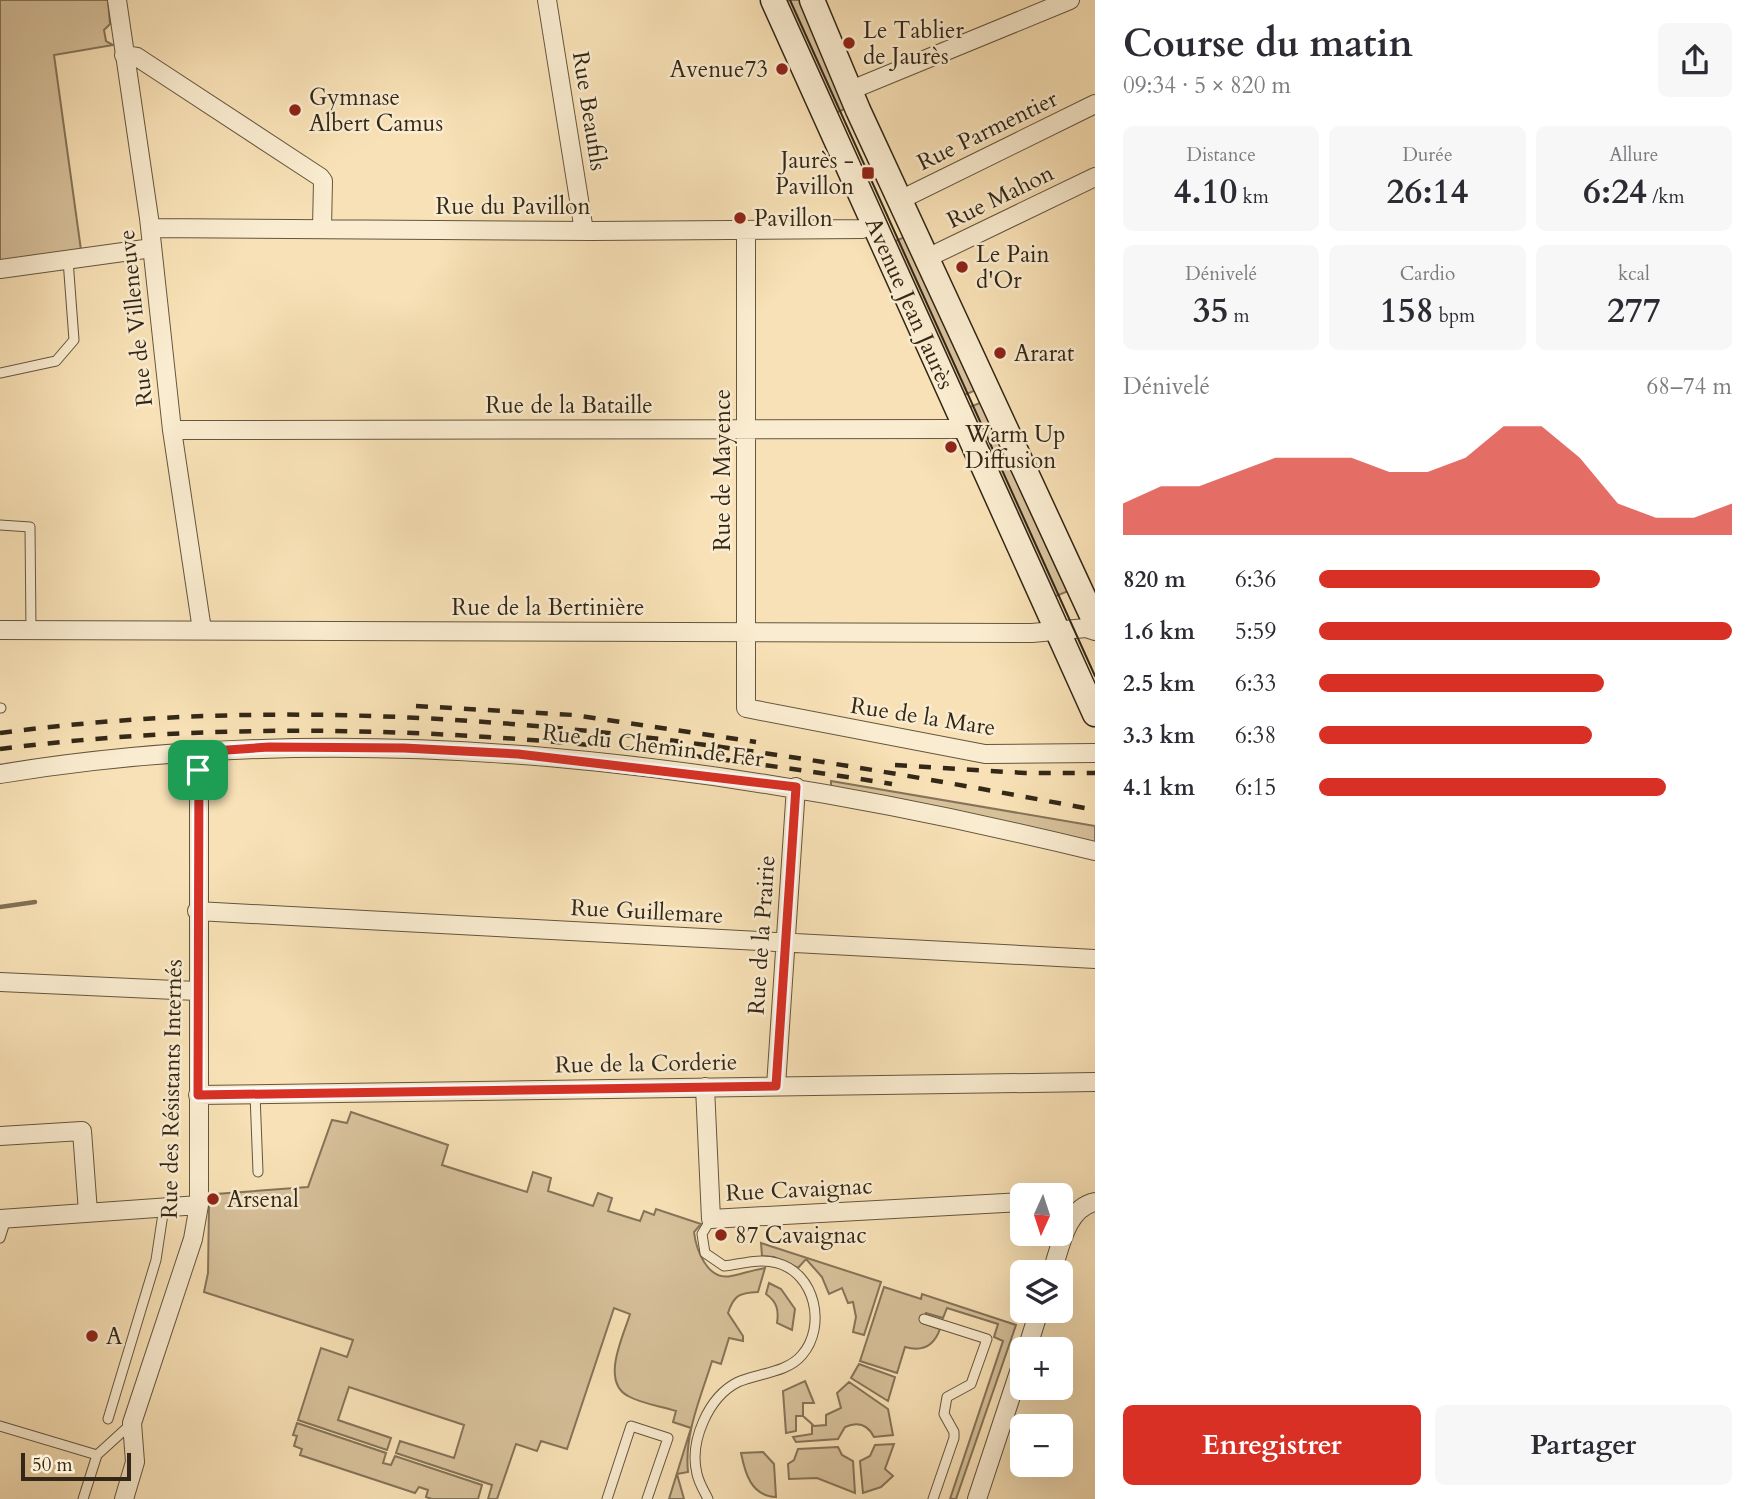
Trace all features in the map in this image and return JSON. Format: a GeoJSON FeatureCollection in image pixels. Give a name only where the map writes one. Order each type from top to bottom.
{"type":"FeatureCollection","features":[{"type":"Feature","properties":{"kind":"main road","name":"Avenue Jean Jaurès"},"geometry":{"type":"LineString","coordinates":[[773,0],[1095,714]]}},
{"type":"Feature","properties":{"kind":"main road","name":"Avenue Jean Jaurès"},"geometry":{"type":"LineString","coordinates":[[812,0],[900,200],[1095,622]]}},
{"type":"Feature","properties":{"kind":"street","name":"Rue de Villeneuve"},"geometry":{"type":"LineString","coordinates":[[117,0],[151,228],[172,430],[202,630]]}},
{"type":"Feature","properties":{"kind":"street","name":"Rue Beaufils"},"geometry":{"type":"LineString","coordinates":[[547,0],[584,231]]}},
{"type":"Feature","properties":{"kind":"street"},"geometry":{"type":"LineString","coordinates":[[851,90],[1070,0]]}},
{"type":"Feature","properties":{"kind":"street"},"geometry":{"type":"LineString","coordinates":[[124,55],[137,57],[320,177],[323,181],[322,228]]}},
{"type":"Feature","properties":{"kind":"street","name":"Rue Parmentier"},"geometry":{"type":"LineString","coordinates":[[900,200],[1095,104]]}},
{"type":"Feature","properties":{"kind":"street","name":"Rue Mahon"},"geometry":{"type":"LineString","coordinates":[[927,258],[1095,177]]}},
{"type":"Feature","properties":{"kind":"street","name":"Rue du Pavillon"},"geometry":{"type":"LineString","coordinates":[[151,228],[746,231],[862,229],[874,223]]}},
{"type":"Feature","properties":{"kind":"street","name":"Rue de Mayence"},"geometry":{"type":"LineString","coordinates":[[746,231],[746,708]]}},
{"type":"Feature","properties":{"kind":"street"},"geometry":{"type":"LineString","coordinates":[[0,269],[152,248]]}},
{"type":"Feature","properties":{"kind":"street","name":"Rue de la Bataille"},"geometry":{"type":"LineString","coordinates":[[172,430],[967,429]]}},
{"type":"Feature","properties":{"kind":"street"},"geometry":{"type":"LineString","coordinates":[[1047,607],[1054,617],[1067,621],[1081,614],[1084,597]]}},
{"type":"Feature","properties":{"kind":"street","name":"Rue de la Bertinière"},"geometry":{"type":"LineString","coordinates":[[0,630],[1058,632],[1086,628],[1095,631]]}},
{"type":"Feature","properties":{"kind":"street","name":"Rue de la Mare"},"geometry":{"type":"LineString","coordinates":[[746,708],[985,754],[1095,753]]}},
{"type":"Feature","properties":{"kind":"street","name":"Rue du Chemin de Fer"},"geometry":{"type":"LineString","coordinates":[[0,774],[102,759],[269,747],[391,748],[518,754],[796,787],[1095,851]]}},
{"type":"Feature","properties":{"kind":"street","name":"Rue des Résistants Internés"},"geometry":{"type":"LineString","coordinates":[[124,1499],[135,1462],[132,1423],[193,1239],[199,1205],[199,752]]}},
{"type":"Feature","properties":{"kind":"street","name":"Rue de la Prairie"},"geometry":{"type":"LineString","coordinates":[[776,1086],[796,787]]}},
{"type":"Feature","properties":{"kind":"street","name":"Rue Guillemare"},"geometry":{"type":"LineString","coordinates":[[197,911],[1095,959]]}},
{"type":"Feature","properties":{"kind":"street"},"geometry":{"type":"LineString","coordinates":[[0,982],[197,991]]}},
{"type":"Feature","properties":{"kind":"street","name":"Rue de la Corderie"},"geometry":{"type":"LineString","coordinates":[[198,1095],[1095,1083]]}},
{"type":"Feature","properties":{"kind":"street","name":"Rue Cavaignac"},"geometry":{"type":"LineString","coordinates":[[705,1087],[710,1219],[1010,1203]]}},
{"type":"Feature","properties":{"kind":"street"},"geometry":{"type":"LineString","coordinates":[[0,1136],[82,1131],[88,1212]]}},
{"type":"Feature","properties":{"kind":"street"},"geometry":{"type":"LineString","coordinates":[[1073,1208],[1095,1202]]}},
{"type":"Feature","properties":{"kind":"street"},"geometry":{"type":"LineString","coordinates":[[3,1219],[199,1205]]}},
{"type":"Feature","properties":{"kind":"street"},"geometry":{"type":"LineString","coordinates":[[976,1499],[1010,1398]]}},
{"type":"Feature","properties":{"kind":"lane"},"geometry":{"type":"LineString","coordinates":[[0,373],[56,361],[74,340],[68,260]]}},
{"type":"Feature","properties":{"kind":"lane"},"geometry":{"type":"LineString","coordinates":[[0,525],[30,527],[30,630]]}},
{"type":"Feature","properties":{"kind":"lane"},"geometry":{"type":"LineString","coordinates":[[255,1094],[258,1172]]}},
{"type":"Feature","properties":{"kind":"lane"},"geometry":{"type":"LineString","coordinates":[[108,1419],[156,1260],[164,1207]]}},
{"type":"Feature","properties":{"kind":"lane"},"geometry":{"type":"LineString","coordinates":[[0,1238],[3,1219]]}},
{"type":"Feature","properties":{"kind":"lane"},"geometry":{"type":"LineString","coordinates":[[708,1499],[696,1474],[697,1434],[713,1406],[724,1392],[738,1382],[796,1361],[809,1344],[814,1318],[809,1288],[787,1266],[749,1260],[724,1266],[705,1253],[702,1234],[710,1219]]}},
{"type":"Feature","properties":{"kind":"lane"},"geometry":{"type":"LineString","coordinates":[[924,1318],[987,1339],[971,1384],[947,1397],[944,1414],[954,1432],[954,1438],[933,1499]]}},
{"type":"Feature","properties":{"kind":"lane"},"geometry":{"type":"LineString","coordinates":[[83,1499],[97,1455],[132,1423]]}},
{"type":"Feature","properties":{"kind":"lane"},"geometry":{"type":"LineString","coordinates":[[0,1426],[97,1455]]}},
{"type":"Feature","properties":{"kind":"lane"},"geometry":{"type":"LineString","coordinates":[[607,1499],[631,1426],[667,1438],[648,1499]]}},
{"type":"Feature","properties":{"kind":"shaded area"},"geometry":{"type":"Polygon","coordinates":[[[0,0],[108,0],[110,24],[104,30],[106,41],[113,45],[54,55],[81,250],[0,262],[0,0]]]}},
{"type":"Feature","properties":{"kind":"shaded area"},"geometry":{"type":"Polygon","coordinates":[[[783,0],[807,0],[854,105],[833,114],[783,0]]]}},
{"type":"Feature","properties":{"kind":"shaded area"},"geometry":{"type":"Polygon","coordinates":[[[911,234],[981,388],[957,398],[889,244],[911,234]]]}},
{"type":"Feature","properties":{"kind":"shaded area"},"geometry":{"type":"Polygon","coordinates":[[[987,400],[1071,590],[1051,598],[965,409],[987,400]]]}},
{"type":"Feature","properties":{"kind":"shaded area"},"geometry":{"type":"Polygon","coordinates":[[[831,781],[1095,826],[1095,844],[831,787],[831,781]]]}},
{"type":"Feature","properties":{"kind":"shaded area"},"geometry":{"type":"Polygon","coordinates":[[[351,1112],[448,1145],[442,1165],[527,1192],[533,1172],[551,1178],[548,1191],[593,1206],[598,1193],[612,1198],[608,1211],[640,1221],[644,1211],[654,1215],[656,1209],[701,1224],[694,1232],[697,1247],[704,1262],[715,1274],[731,1276],[765,1268],[758,1292],[738,1296],[728,1313],[743,1336],[743,1341],[729,1338],[721,1364],[712,1361],[691,1430],[688,1472],[677,1474],[684,1499],[669,1499],[691,1428],[673,1422],[676,1411],[639,1401],[620,1389],[616,1380],[616,1357],[630,1314],[614,1308],[567,1449],[541,1441],[537,1451],[516,1444],[497,1499],[488,1499],[492,1485],[396,1453],[400,1441],[454,1458],[464,1425],[349,1387],[338,1420],[391,1438],[387,1450],[298,1420],[321,1348],[347,1357],[353,1340],[204,1292],[208,1273],[209,1204],[216,1203],[216,1194],[308,1187],[332,1120],[347,1123],[351,1112]]]}},
{"type":"Feature","properties":{"kind":"shaded area"},"geometry":{"type":"Polygon","coordinates":[[[761,1243],[881,1282],[864,1335],[853,1332],[856,1317],[853,1302],[848,1303],[842,1288],[829,1294],[822,1277],[806,1259],[798,1268],[774,1257],[762,1256],[761,1243]]]}},
{"type":"Feature","properties":{"kind":"shaded area"},"geometry":{"type":"Polygon","coordinates":[[[769,1283],[781,1289],[795,1309],[792,1330],[777,1323],[776,1307],[766,1294],[769,1283]]]}},
{"type":"Feature","properties":{"kind":"shaded area"},"geometry":{"type":"Polygon","coordinates":[[[884,1287],[921,1299],[922,1294],[1016,1325],[956,1499],[950,1499],[1003,1341],[994,1337],[998,1324],[947,1308],[943,1318],[926,1313],[923,1323],[940,1329],[927,1346],[917,1349],[905,1347],[897,1373],[860,1361],[884,1287]]]}},
{"type":"Feature","properties":{"kind":"shaded area"},"geometry":{"type":"Polygon","coordinates":[[[859,1364],[895,1377],[888,1401],[851,1378],[859,1364]]]}},
{"type":"Feature","properties":{"kind":"shaded area"},"geometry":{"type":"Polygon","coordinates":[[[805,1381],[814,1403],[803,1403],[803,1416],[796,1416],[796,1431],[786,1433],[783,1391],[805,1381]]]}},
{"type":"Feature","properties":{"kind":"shaded area"},"geometry":{"type":"Polygon","coordinates":[[[849,1382],[888,1409],[893,1435],[874,1437],[866,1427],[854,1424],[845,1427],[838,1439],[796,1442],[793,1437],[812,1434],[812,1424],[826,1425],[826,1415],[841,1408],[837,1393],[849,1382]]]}},
{"type":"Feature","properties":{"kind":"shaded area"},"geometry":{"type":"Polygon","coordinates":[[[297,1423],[386,1453],[383,1463],[391,1465],[395,1456],[482,1485],[478,1499],[432,1499],[426,1497],[428,1490],[419,1487],[415,1493],[300,1455],[302,1449],[294,1446],[297,1436],[293,1435],[297,1423]]]}},
{"type":"Feature","properties":{"kind":"shaded area"},"geometry":{"type":"Polygon","coordinates":[[[894,1444],[885,1469],[893,1476],[881,1487],[863,1493],[860,1461],[870,1456],[875,1445],[894,1444]]]}},
{"type":"Feature","properties":{"kind":"shaded area"},"geometry":{"type":"Polygon","coordinates":[[[838,1447],[842,1455],[853,1461],[855,1493],[817,1478],[789,1479],[788,1464],[794,1460],[798,1449],[838,1447]]]}},
{"type":"Feature","properties":{"kind":"shaded area"},"geometry":{"type":"Polygon","coordinates":[[[763,1452],[774,1464],[776,1497],[767,1496],[755,1488],[741,1453],[763,1452]]]}},
{"type":"Feature","properties":{"kind":"waterway"},"geometry":{"type":"LineString","coordinates":[[0,907],[35,902]]}},
{"type":"Feature","properties":{"kind":"tram line"},"geometry":{"type":"LineString","coordinates":[[790,0],[1095,676]]}},
{"type":"Feature","properties":{"kind":"railway"},"geometry":{"type":"LineString","coordinates":[[416,706],[574,715],[756,742]]}},
{"type":"Feature","properties":{"kind":"railway"},"geometry":{"type":"LineString","coordinates":[[0,733],[138,719],[275,715],[413,718],[550,727],[686,742],[823,762],[1095,810]]}},
{"type":"Feature","properties":{"kind":"railway"},"geometry":{"type":"LineString","coordinates":[[0,749],[111,738],[223,732],[335,731],[447,735],[671,753],[892,784]]}},
{"type":"Feature","properties":{"kind":"railway"},"geometry":{"type":"LineString","coordinates":[[895,765],[1025,773],[1095,773]]}},
{"type":"Feature","properties":{"kind":"place","name":"Le Tablier de Jaurès"},"geometry":{"type":"Point","coordinates":[849,43]}},
{"type":"Feature","properties":{"kind":"place","name":"Avenue73"},"geometry":{"type":"Point","coordinates":[782,69]}},
{"type":"Feature","properties":{"kind":"place","name":"Gymnase Albert Camus"},"geometry":{"type":"Point","coordinates":[295,110]}},
{"type":"Feature","properties":{"kind":"place","name":"Jaurès - Pavillon"},"geometry":{"type":"Point","coordinates":[868,173]}},
{"type":"Feature","properties":{"kind":"place","name":"Pavillon"},"geometry":{"type":"Point","coordinates":[740,218]}},
{"type":"Feature","properties":{"kind":"place","name":"Le Pain d'Or"},"geometry":{"type":"Point","coordinates":[962,267]}},
{"type":"Feature","properties":{"kind":"place","name":"Ararat"},"geometry":{"type":"Point","coordinates":[1000,353]}},
{"type":"Feature","properties":{"kind":"place","name":"Warm Up Diffusion"},"geometry":{"type":"Point","coordinates":[951,447]}},
{"type":"Feature","properties":{"kind":"place","name":"Arsenal"},"geometry":{"type":"Point","coordinates":[213,1199]}},
{"type":"Feature","properties":{"kind":"place","name":"87 Cavaignac"},"geometry":{"type":"Point","coordinates":[721,1235]}},
{"type":"Feature","properties":{"kind":"place","name":"A"},"geometry":{"type":"Point","coordinates":[92,1336]}},
{"type":"Feature","properties":{"kind":"route"},"geometry":{"type":"LineString","coordinates":[[269,747],[404,748],[518,754],[796,787],[776,1086],[198,1095],[198,770],[199,752],[269,747]]}}]}
